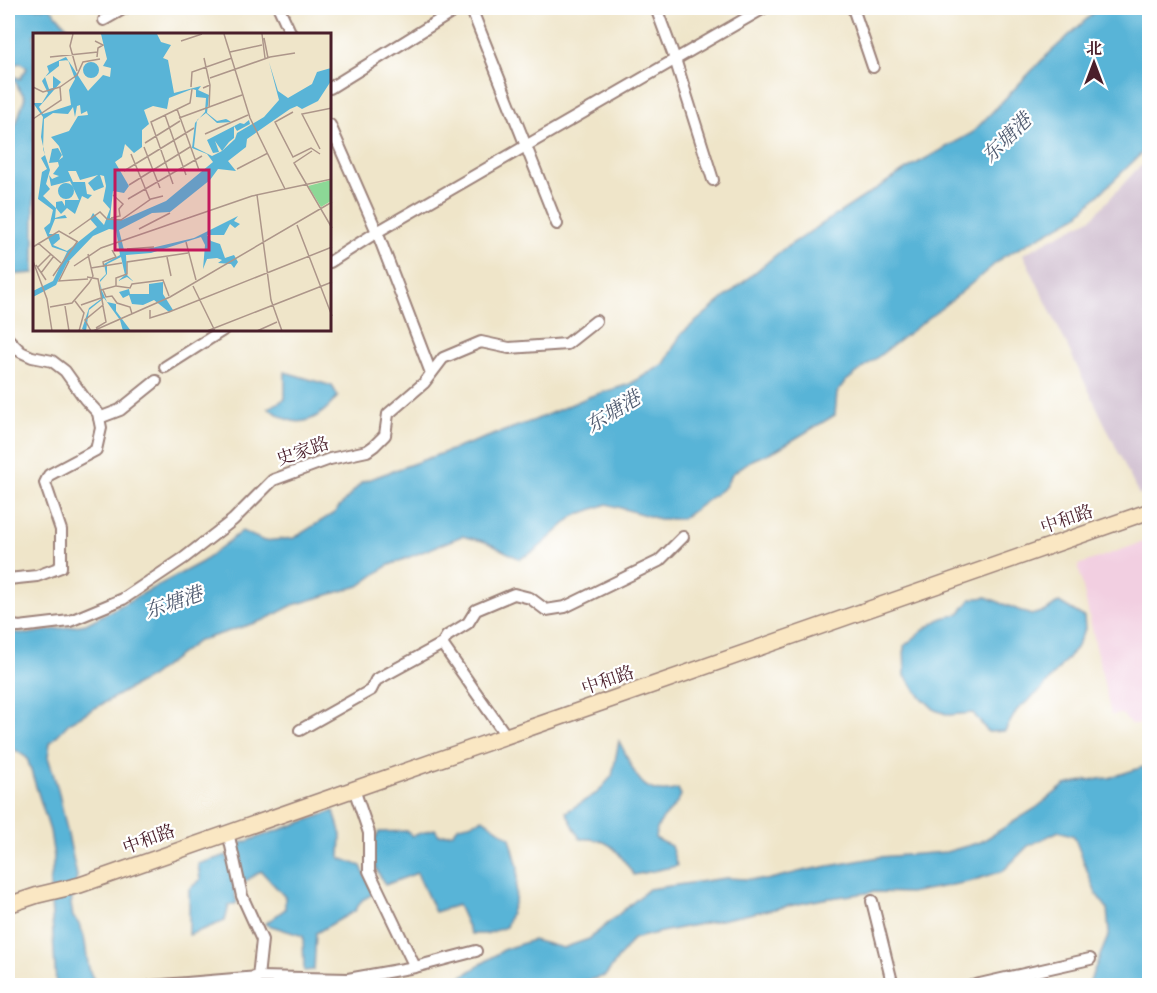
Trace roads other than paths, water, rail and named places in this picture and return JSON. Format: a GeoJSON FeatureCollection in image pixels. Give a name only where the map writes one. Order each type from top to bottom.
{"type":"FeatureCollection","features":[{"type":"Feature","properties":{"kind":"street"},"geometry":{"type":"LineString","coordinates":[[104,20],[125,8]]}},
{"type":"Feature","properties":{"kind":"street"},"geometry":{"type":"LineString","coordinates":[[279,8],[291,33]]}},
{"type":"Feature","properties":{"kind":"street"},"geometry":{"type":"LineString","coordinates":[[332,87],[459,8]]}},
{"type":"Feature","properties":{"kind":"street"},"geometry":{"type":"LineString","coordinates":[[471,8],[557,224]]}},
{"type":"Feature","properties":{"kind":"street"},"geometry":{"type":"LineString","coordinates":[[656,8],[675,59],[713,180]]}},
{"type":"Feature","properties":{"kind":"street"},"geometry":{"type":"LineString","coordinates":[[332,261],[377,232],[764,8]]}},
{"type":"Feature","properties":{"kind":"street"},"geometry":{"type":"LineString","coordinates":[[853,8],[873,67]]}},
{"type":"Feature","properties":{"kind":"street"},"geometry":{"type":"LineString","coordinates":[[332,129],[377,232],[431,373]]}},
{"type":"Feature","properties":{"kind":"street","name":"史家路"},"geometry":{"type":"LineString","coordinates":[[8,625],[19,627],[70,621],[123,599],[184,558],[233,520],[273,480],[330,459],[366,451],[385,435],[388,414],[424,383],[443,358],[481,342],[509,348],[567,344],[596,321]]}},
{"type":"Feature","properties":{"kind":"street"},"geometry":{"type":"LineString","coordinates":[[165,367],[220,332]]}},
{"type":"Feature","properties":{"kind":"street"},"geometry":{"type":"LineString","coordinates":[[8,339],[21,352],[51,361],[65,371],[98,413],[101,429],[96,450],[49,475],[45,483],[61,530],[62,567],[37,576],[8,579]]}},
{"type":"Feature","properties":{"kind":"street"},"geometry":{"type":"LineString","coordinates":[[99,418],[120,410],[156,381]]}},
{"type":"Feature","properties":{"kind":"street","name":"中和路"},"geometry":{"type":"LineString","coordinates":[[8,905],[80,885],[1149,512]]}},
{"type":"Feature","properties":{"kind":"street"},"geometry":{"type":"LineString","coordinates":[[300,730],[371,690],[376,680],[442,644],[447,636],[468,623],[476,610],[514,594],[530,598],[546,610],[565,607],[659,561],[683,537]]}},
{"type":"Feature","properties":{"kind":"street"},"geometry":{"type":"LineString","coordinates":[[442,644],[507,737]]}},
{"type":"Feature","properties":{"kind":"street"},"geometry":{"type":"LineString","coordinates":[[354,789],[369,833],[369,871],[415,967]]}},
{"type":"Feature","properties":{"kind":"street"},"geometry":{"type":"LineString","coordinates":[[228,832],[243,896],[262,940],[258,977]]}},
{"type":"Feature","properties":{"kind":"street"},"geometry":{"type":"LineString","coordinates":[[872,901],[893,986]]}},
{"type":"Feature","properties":{"kind":"street"},"geometry":{"type":"LineString","coordinates":[[151,986],[258,977],[348,979],[415,967],[476,951]]}},
{"type":"Feature","properties":{"kind":"street"},"geometry":{"type":"LineString","coordinates":[[971,986],[1090,959]]}},
{"type":"Feature","properties":{"kind":"water"},"geometry":{"type":"Polygon","coordinates":[[[8,8],[50,8],[73,33],[33,33],[33,273],[8,275],[8,133],[10,134],[16,124],[25,97],[12,75],[20,79],[27,68],[21,63],[10,65],[12,39],[8,40],[8,8]]]}},
{"type":"Feature","properties":{"kind":"water","name":"东塘港"},"geometry":{"type":"Polygon","coordinates":[[[1099,8],[1149,8],[1149,148],[1077,216],[1003,257],[952,300],[845,382],[837,393],[835,415],[776,450],[750,461],[732,474],[725,487],[682,519],[659,519],[607,504],[574,516],[536,550],[520,559],[486,542],[462,536],[387,566],[359,586],[293,605],[264,620],[198,641],[150,677],[70,722],[50,743],[48,757],[58,789],[77,876],[71,904],[73,917],[83,933],[89,969],[98,985],[56,985],[50,884],[54,858],[50,831],[27,758],[8,745],[8,632],[28,634],[86,624],[202,562],[242,531],[264,541],[294,538],[334,513],[362,482],[535,420],[591,396],[630,384],[664,364],[681,334],[782,250],[905,170],[972,133],[1044,58],[1099,8]]]}},
{"type":"Feature","properties":{"kind":"water"},"geometry":{"type":"Polygon","coordinates":[[[285,372],[332,386],[338,396],[317,416],[296,422],[286,419],[268,408],[285,399],[285,372]]]}},
{"type":"Feature","properties":{"kind":"water"},"geometry":{"type":"Polygon","coordinates":[[[986,597],[1031,615],[1046,611],[1059,602],[1084,617],[1085,629],[1076,648],[1041,690],[1017,710],[1005,731],[988,732],[973,713],[949,715],[935,710],[920,696],[905,676],[904,646],[942,618],[959,614],[971,599],[986,597]]]}},
{"type":"Feature","properties":{"kind":"water"},"geometry":{"type":"Polygon","coordinates":[[[619,741],[634,772],[646,786],[665,791],[678,789],[681,795],[659,824],[655,838],[671,846],[677,866],[634,875],[618,853],[607,843],[580,839],[566,812],[597,793],[612,776],[619,741]]]}},
{"type":"Feature","properties":{"kind":"water"},"geometry":{"type":"Polygon","coordinates":[[[1149,765],[1149,795],[1144,805],[1150,824],[1149,985],[1088,985],[1109,934],[1107,908],[1096,894],[1074,836],[1059,831],[1028,846],[1003,871],[968,882],[910,893],[874,892],[823,899],[633,939],[605,976],[564,986],[423,985],[461,977],[505,949],[533,940],[563,948],[589,939],[649,889],[726,878],[766,880],[879,857],[946,852],[981,842],[1036,808],[1065,785],[1109,778],[1149,765]]]}},
{"type":"Feature","properties":{"kind":"water"},"geometry":{"type":"Polygon","coordinates":[[[334,811],[341,835],[340,858],[361,866],[373,894],[362,900],[355,911],[316,933],[314,970],[304,971],[303,936],[265,924],[285,909],[285,897],[261,871],[243,883],[236,845],[334,811]]]}},
{"type":"Feature","properties":{"kind":"water"},"geometry":{"type":"Polygon","coordinates":[[[483,819],[510,838],[518,867],[515,901],[506,927],[486,934],[471,934],[458,905],[435,912],[417,873],[385,885],[371,853],[374,840],[379,832],[407,831],[412,836],[435,829],[439,835],[453,833],[459,826],[483,819]]]}},
{"type":"Feature","properties":{"kind":"water"},"geometry":{"type":"Polygon","coordinates":[[[227,855],[237,903],[229,905],[225,921],[189,935],[189,889],[200,880],[198,864],[227,855]]]}}]}
